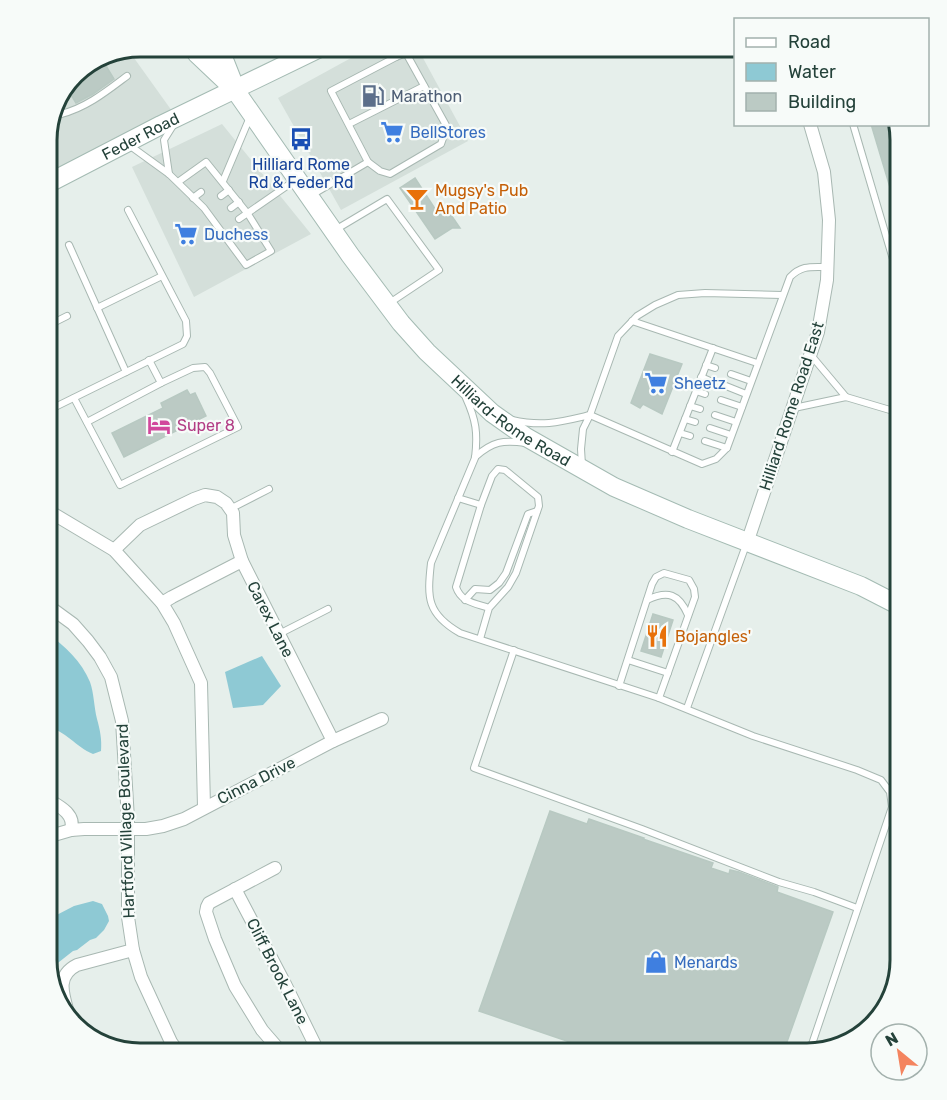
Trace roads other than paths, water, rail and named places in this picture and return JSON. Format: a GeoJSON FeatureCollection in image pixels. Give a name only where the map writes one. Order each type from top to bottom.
{"type":"FeatureCollection","features":[{"type":"Feature","properties":{"kind":"main road","name":"Hilliard-Rome Road"},"geometry":{"type":"LineString","coordinates":[[200,57],[236,90],[333,231],[414,339],[498,417],[526,437],[614,487],[747,543],[861,586],[890,601]]}},
{"type":"Feature","properties":{"kind":"main road","name":"Hilliard-Rome Road"},"geometry":{"type":"LineString","coordinates":[[223,57],[236,90]]}},
{"type":"Feature","properties":{"kind":"main road","name":"Feder Road"},"geometry":{"type":"LineString","coordinates":[[57,179],[236,90],[296,57]]}},
{"type":"Feature","properties":{"kind":"street","name":"Hilliard Rome Road East"},"geometry":{"type":"LineString","coordinates":[[747,543],[818,332],[827,280],[829,220],[824,172],[811,126]]}},
{"type":"Feature","properties":{"kind":"street"},"geometry":{"type":"LineString","coordinates":[[114,550],[140,525],[194,498],[205,495],[217,497],[230,509]]}},
{"type":"Feature","properties":{"kind":"street","name":"Carex Lane"},"geometry":{"type":"LineString","coordinates":[[230,509],[233,513],[234,535],[242,561],[333,741]]}},
{"type":"Feature","properties":{"kind":"street"},"geometry":{"type":"LineString","coordinates":[[57,516],[114,550],[162,603],[174,624],[201,683],[204,807]]}},
{"type":"Feature","properties":{"kind":"street"},"geometry":{"type":"LineString","coordinates":[[162,603],[242,561]]}},
{"type":"Feature","properties":{"kind":"street","name":"Hartford Village Boulevard"},"geometry":{"type":"LineString","coordinates":[[57,612],[73,624],[88,641],[111,677],[122,721],[128,917],[133,950],[141,977],[172,1043]]}},
{"type":"Feature","properties":{"kind":"street","name":"Cinna Drive"},"geometry":{"type":"LineString","coordinates":[[57,834],[84,829],[146,829],[184,819],[333,741],[382,719]]}},
{"type":"Feature","properties":{"kind":"street"},"geometry":{"type":"LineString","coordinates":[[57,805],[65,809],[70,816],[73,825],[71,830]]}},
{"type":"Feature","properties":{"kind":"street"},"geometry":{"type":"LineString","coordinates":[[273,1043],[262,1030],[235,986],[206,912],[209,903],[275,868]]}},
{"type":"Feature","properties":{"kind":"street","name":"Cliff Brook Lane"},"geometry":{"type":"LineString","coordinates":[[235,889],[314,1043]]}},
{"type":"Feature","properties":{"kind":"street"},"geometry":{"type":"LineString","coordinates":[[63,990],[63,977],[69,969],[133,950]]}},
{"type":"Feature","properties":{"kind":"lane"},"geometry":{"type":"LineString","coordinates":[[396,57],[331,91],[369,162],[380,171],[390,174],[441,144],[447,127],[408,57]]}},
{"type":"Feature","properties":{"kind":"lane"},"geometry":{"type":"LineString","coordinates":[[62,114],[75,111],[127,76]]}},
{"type":"Feature","properties":{"kind":"lane"},"geometry":{"type":"LineString","coordinates":[[349,124],[424,86]]}},
{"type":"Feature","properties":{"kind":"lane"},"geometry":{"type":"LineString","coordinates":[[213,184],[222,180],[252,113]]}},
{"type":"Feature","properties":{"kind":"lane"},"geometry":{"type":"LineString","coordinates":[[169,174],[164,140],[177,118]]}},
{"type":"Feature","properties":{"kind":"lane"},"geometry":{"type":"LineString","coordinates":[[854,126],[890,249]]}},
{"type":"Feature","properties":{"kind":"lane"},"geometry":{"type":"LineString","coordinates":[[126,143],[169,174],[177,182],[193,198],[207,206],[217,218],[221,231],[241,251],[246,265],[271,251],[248,213],[206,162],[177,182]]}},
{"type":"Feature","properties":{"kind":"lane"},"geometry":{"type":"LineString","coordinates":[[309,196],[369,162]]}},
{"type":"Feature","properties":{"kind":"lane"},"geometry":{"type":"LineString","coordinates":[[239,219],[297,179]]}},
{"type":"Feature","properties":{"kind":"lane"},"geometry":{"type":"LineString","coordinates":[[221,196],[230,190]]}},
{"type":"Feature","properties":{"kind":"lane"},"geometry":{"type":"LineString","coordinates":[[193,198],[201,192]]}},
{"type":"Feature","properties":{"kind":"lane"},"geometry":{"type":"LineString","coordinates":[[333,231],[387,199],[439,270],[387,304]]}},
{"type":"Feature","properties":{"kind":"lane"},"geometry":{"type":"LineString","coordinates":[[231,208],[239,202]]}},
{"type":"Feature","properties":{"kind":"lane"},"geometry":{"type":"LineString","coordinates":[[57,406],[183,344],[187,336],[186,321],[128,210]]}},
{"type":"Feature","properties":{"kind":"lane"},"geometry":{"type":"LineString","coordinates":[[248,231],[255,225]]}},
{"type":"Feature","properties":{"kind":"lane"},"geometry":{"type":"LineString","coordinates":[[221,231],[228,227]]}},
{"type":"Feature","properties":{"kind":"lane"},"geometry":{"type":"LineString","coordinates":[[256,242],[262,237]]}},
{"type":"Feature","properties":{"kind":"lane"},"geometry":{"type":"LineString","coordinates":[[69,245],[126,372]]}},
{"type":"Feature","properties":{"kind":"lane"},"geometry":{"type":"LineString","coordinates":[[498,417],[528,423],[551,424],[590,415],[702,464],[716,459],[727,448],[789,277],[797,270],[807,267],[827,267]]}},
{"type":"Feature","properties":{"kind":"lane"},"geometry":{"type":"LineString","coordinates":[[97,308],[162,276]]}},
{"type":"Feature","properties":{"kind":"lane"},"geometry":{"type":"LineString","coordinates":[[583,469],[581,449],[583,429],[618,336],[637,316],[678,295],[705,293],[782,295]]}},
{"type":"Feature","properties":{"kind":"lane"},"geometry":{"type":"LineString","coordinates":[[57,321],[67,316]]}},
{"type":"Feature","properties":{"kind":"lane"},"geometry":{"type":"LineString","coordinates":[[632,321],[758,363]]}},
{"type":"Feature","properties":{"kind":"lane"},"geometry":{"type":"LineString","coordinates":[[672,452],[713,348]]}},
{"type":"Feature","properties":{"kind":"lane"},"geometry":{"type":"LineString","coordinates":[[810,354],[846,397]]}},
{"type":"Feature","properties":{"kind":"lane"},"geometry":{"type":"LineString","coordinates":[[149,360],[161,383]]}},
{"type":"Feature","properties":{"kind":"lane"},"geometry":{"type":"LineString","coordinates":[[706,365],[715,368]]}},
{"type":"Feature","properties":{"kind":"lane"},"geometry":{"type":"LineString","coordinates":[[74,398],[120,485],[238,427],[205,367],[193,368],[87,422]]}},
{"type":"Feature","properties":{"kind":"lane"},"geometry":{"type":"LineString","coordinates":[[730,374],[751,381]]}},
{"type":"Feature","properties":{"kind":"lane"},"geometry":{"type":"LineString","coordinates":[[453,376],[475,420],[477,442],[475,458],[431,563],[429,591],[432,605],[444,624],[460,633],[659,698],[753,736],[857,770],[881,780],[890,792]]}},
{"type":"Feature","properties":{"kind":"lane"},"geometry":{"type":"LineString","coordinates":[[701,377],[710,381]]}},
{"type":"Feature","properties":{"kind":"lane"},"geometry":{"type":"LineString","coordinates":[[726,386],[746,394]]}},
{"type":"Feature","properties":{"kind":"lane"},"geometry":{"type":"LineString","coordinates":[[696,391],[705,394]]}},
{"type":"Feature","properties":{"kind":"lane"},"geometry":{"type":"LineString","coordinates":[[792,408],[846,397],[890,410]]}},
{"type":"Feature","properties":{"kind":"lane"},"geometry":{"type":"LineString","coordinates":[[721,400],[742,407]]}},
{"type":"Feature","properties":{"kind":"lane"},"geometry":{"type":"LineString","coordinates":[[690,406],[700,409]]}},
{"type":"Feature","properties":{"kind":"lane"},"geometry":{"type":"LineString","coordinates":[[715,415],[736,422]]}},
{"type":"Feature","properties":{"kind":"lane"},"geometry":{"type":"LineString","coordinates":[[685,419],[695,422]]}},
{"type":"Feature","properties":{"kind":"lane"},"geometry":{"type":"LineString","coordinates":[[710,428],[731,435]]}},
{"type":"Feature","properties":{"kind":"lane"},"geometry":{"type":"LineString","coordinates":[[680,433],[690,436]]}},
{"type":"Feature","properties":{"kind":"lane"},"geometry":{"type":"LineString","coordinates":[[475,458],[484,449],[501,441],[540,445]]}},
{"type":"Feature","properties":{"kind":"lane"},"geometry":{"type":"LineString","coordinates":[[705,441],[727,448]]}},
{"type":"Feature","properties":{"kind":"lane"},"geometry":{"type":"LineString","coordinates":[[480,639],[489,608],[508,587],[516,573],[539,506],[538,497],[505,470],[498,469],[492,476],[481,505],[456,586],[459,595],[465,600],[489,608]]}},
{"type":"Feature","properties":{"kind":"lane"},"geometry":{"type":"LineString","coordinates":[[230,509],[269,489]]}},
{"type":"Feature","properties":{"kind":"lane"},"geometry":{"type":"LineString","coordinates":[[458,498],[481,505]]}},
{"type":"Feature","properties":{"kind":"lane"},"geometry":{"type":"LineString","coordinates":[[465,600],[475,589],[490,590],[500,583],[528,514],[537,511]]}},
{"type":"Feature","properties":{"kind":"lane"},"geometry":{"type":"LineString","coordinates":[[687,708],[747,543]]}},
{"type":"Feature","properties":{"kind":"lane"},"geometry":{"type":"LineString","coordinates":[[619,686],[656,577],[664,573],[689,580],[695,597],[659,698]]}},
{"type":"Feature","properties":{"kind":"lane"},"geometry":{"type":"LineString","coordinates":[[647,600],[657,595],[667,594],[677,597],[684,605],[688,616]]}},
{"type":"Feature","properties":{"kind":"lane"},"geometry":{"type":"LineString","coordinates":[[279,634],[328,609]]}},
{"type":"Feature","properties":{"kind":"lane"},"geometry":{"type":"LineString","coordinates":[[514,650],[474,768],[779,882],[857,908]]}},
{"type":"Feature","properties":{"kind":"lane"},"geometry":{"type":"LineString","coordinates":[[628,660],[669,673]]}},
{"type":"Feature","properties":{"kind":"lane"},"geometry":{"type":"LineString","coordinates":[[813,1042],[890,813]]}},
{"type":"Feature","properties":{"kind":"water"},"geometry":{"type":"Polygon","coordinates":[[[57,641],[72,654],[90,682],[101,751],[93,754],[57,731],[57,641]]]}},
{"type":"Feature","properties":{"kind":"water"},"geometry":{"type":"Polygon","coordinates":[[[262,656],[281,686],[263,705],[233,708],[225,672],[262,656]]]}},
{"type":"Feature","properties":{"kind":"water"},"geometry":{"type":"Polygon","coordinates":[[[93,901],[102,904],[109,921],[96,938],[57,963],[57,915],[74,906],[93,901]]]}},
{"type":"Feature","properties":{"kind":"place","name":"Marathon"},"geometry":{"type":"Point","coordinates":[373,96]}},
{"type":"Feature","properties":{"kind":"place","name":"BellStores"},"geometry":{"type":"Point","coordinates":[392,132]}},
{"type":"Feature","properties":{"kind":"place","name":"Hilliard Rome Rd & Feder Rd"},"geometry":{"type":"Point","coordinates":[301,139]}},
{"type":"Feature","properties":{"kind":"place","name":"Mugsy's Pub And Patio"},"geometry":{"type":"Point","coordinates":[417,199]}},
{"type":"Feature","properties":{"kind":"place","name":"Duchess"},"geometry":{"type":"Point","coordinates":[186,234]}},
{"type":"Feature","properties":{"kind":"place","name":"Sheetz"},"geometry":{"type":"Point","coordinates":[656,383]}},
{"type":"Feature","properties":{"kind":"place","name":"Super 8"},"geometry":{"type":"Point","coordinates":[159,425]}},
{"type":"Feature","properties":{"kind":"place","name":"Bojangles'"},"geometry":{"type":"Point","coordinates":[657,636]}},
{"type":"Feature","properties":{"kind":"place","name":"Menards"},"geometry":{"type":"Point","coordinates":[656,962]}}]}
